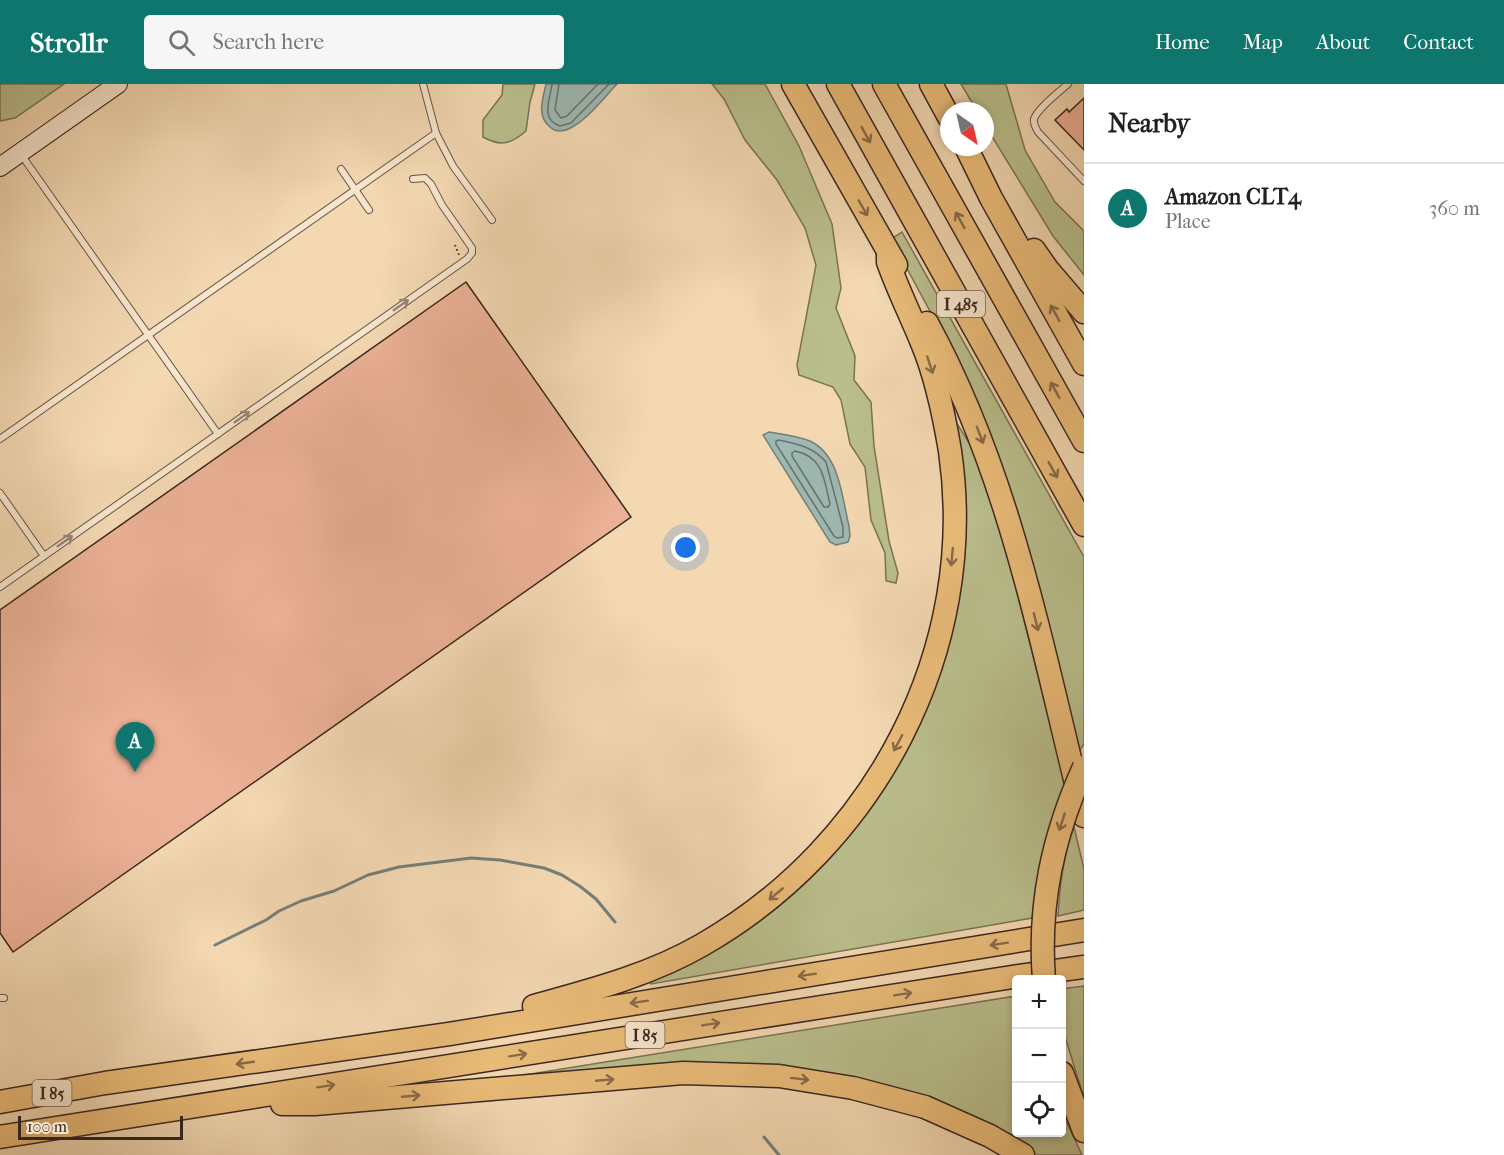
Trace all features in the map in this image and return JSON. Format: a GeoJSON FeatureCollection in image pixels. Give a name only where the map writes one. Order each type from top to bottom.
{"type":"FeatureCollection","features":[{"type":"Feature","properties":{"kind":"highway"},"geometry":{"type":"LineString","coordinates":[[793,84],[947,361],[972,415],[996,477],[1022,563],[1084,816]]}},
{"type":"Feature","properties":{"kind":"highway","name":"I 485"},"geometry":{"type":"LineString","coordinates":[[838,84],[1084,525]]}},
{"type":"Feature","properties":{"kind":"highway","name":"I 485"},"geometry":{"type":"LineString","coordinates":[[884,84],[1084,441]]}},
{"type":"Feature","properties":{"kind":"highway"},"geometry":{"type":"LineString","coordinates":[[931,84],[941,102]]}},
{"type":"Feature","properties":{"kind":"highway"},"geometry":{"type":"LineString","coordinates":[[971,156],[999,193],[1048,270],[1084,312]]}},
{"type":"Feature","properties":{"kind":"highway"},"geometry":{"type":"LineString","coordinates":[[971,156],[991,198],[1084,364]]}},
{"type":"Feature","properties":{"kind":"highway"},"geometry":{"type":"LineString","coordinates":[[449,1034],[638,975],[702,946],[732,927],[776,894],[823,850],[861,805],[897,746],[922,691],[942,626],[953,559],[954,525],[950,452],[933,376],[923,345],[888,262],[888,252]]}},
{"type":"Feature","properties":{"kind":"highway"},"geometry":{"type":"LineString","coordinates":[[1044,975],[1042,940],[1052,855],[1063,818],[1084,767]]}},
{"type":"Feature","properties":{"kind":"highway","name":"I 85"},"geometry":{"type":"LineString","coordinates":[[0,1102],[105,1083],[449,1034],[1081,930]]}},
{"type":"Feature","properties":{"kind":"highway","name":"I 85"},"geometry":{"type":"LineString","coordinates":[[0,1137],[1084,967]]}},
{"type":"Feature","properties":{"kind":"highway"},"geometry":{"type":"LineString","coordinates":[[206,1105],[315,1104],[683,1073],[779,1076],[853,1088],[924,1107],[981,1131],[1023,1155]]}},
{"type":"Feature","properties":{"kind":"highway"},"geometry":{"type":"LineString","coordinates":[[1066,1083],[1084,1131]]}},
{"type":"Feature","properties":{"kind":"street"},"geometry":{"type":"LineString","coordinates":[[0,167],[118,84]]}},
{"type":"Feature","properties":{"kind":"lane"},"geometry":{"type":"LineString","coordinates":[[423,84],[436,133],[453,166],[492,220]]}},
{"type":"Feature","properties":{"kind":"lane"},"geometry":{"type":"LineString","coordinates":[[1068,84],[1039,111],[1034,118],[1034,124],[1038,132],[1084,181]]}},
{"type":"Feature","properties":{"kind":"lane"},"geometry":{"type":"LineString","coordinates":[[0,439],[436,133]]}},
{"type":"Feature","properties":{"kind":"lane"},"geometry":{"type":"LineString","coordinates":[[20,153],[218,434]]}},
{"type":"Feature","properties":{"kind":"lane"},"geometry":{"type":"LineString","coordinates":[[341,170],[369,210]]}},
{"type":"Feature","properties":{"kind":"lane"},"geometry":{"type":"LineString","coordinates":[[0,587],[467,259],[472,253],[472,248],[442,205],[431,184],[425,178],[413,179]]}},
{"type":"Feature","properties":{"kind":"lane"},"geometry":{"type":"LineString","coordinates":[[0,494],[44,556]]}},
{"type":"Feature","properties":{"kind":"green space"},"geometry":{"type":"Polygon","coordinates":[[[0,84],[64,84],[15,118],[0,121],[0,84]]]}},
{"type":"Feature","properties":{"kind":"green space"},"geometry":{"type":"Polygon","coordinates":[[[503,84],[535,84],[526,131],[506,143],[495,142],[483,137],[483,120],[502,95],[503,84]]]}},
{"type":"Feature","properties":{"kind":"green space"},"geometry":{"type":"Polygon","coordinates":[[[712,84],[765,84],[799,146],[832,224],[841,288],[836,308],[855,356],[854,380],[871,402],[874,446],[889,541],[898,573],[896,583],[886,581],[885,553],[871,520],[865,467],[850,444],[841,400],[833,387],[799,375],[797,365],[816,265],[805,228],[777,180],[745,140],[724,99],[712,84]]]}},
{"type":"Feature","properties":{"kind":"green space"},"geometry":{"type":"Polygon","coordinates":[[[961,84],[1006,84],[1025,150],[1055,202],[1084,231],[1084,275],[1053,236],[994,140],[994,102],[972,102],[961,84]]]}},
{"type":"Feature","properties":{"kind":"green space"},"geometry":{"type":"Polygon","coordinates":[[[902,232],[1084,557],[1084,744],[1080,750],[1021,530],[945,339],[891,239],[902,232]]]}},
{"type":"Feature","properties":{"kind":"green space"},"geometry":{"type":"Polygon","coordinates":[[[954,419],[973,449],[989,493],[1010,565],[1066,786],[1048,833],[1032,918],[651,984],[647,977],[752,923],[799,887],[834,850],[940,661],[954,419]]]}},
{"type":"Feature","properties":{"kind":"green space"},"geometry":{"type":"Polygon","coordinates":[[[1074,827],[1084,869],[1084,910],[1058,916],[1063,871],[1074,827]]]}},
{"type":"Feature","properties":{"kind":"green space"},"geometry":{"type":"Polygon","coordinates":[[[1084,986],[1084,1098],[1066,1040],[1066,988],[1084,986]]]}},
{"type":"Feature","properties":{"kind":"green space"},"geometry":{"type":"Polygon","coordinates":[[[1012,997],[1012,1137],[1066,1137],[1066,1121],[1082,1155],[1033,1155],[869,1085],[512,1077],[1012,997]]]}},
{"type":"Feature","properties":{"kind":"water"},"geometry":{"type":"Polygon","coordinates":[[[546,84],[617,84],[576,125],[567,130],[558,131],[550,127],[543,117],[542,107],[546,84]]]}},
{"type":"Feature","properties":{"kind":"water"},"geometry":{"type":"Polygon","coordinates":[[[769,432],[810,441],[828,456],[841,490],[849,526],[848,542],[836,545],[830,542],[763,435],[769,432]]]}},
{"type":"Feature","properties":{"kind":"building"},"geometry":{"type":"Polygon","coordinates":[[[1084,98],[1084,150],[1055,120],[1067,109],[1069,112],[1084,98]]]}},
{"type":"Feature","properties":{"kind":"building"},"geometry":{"type":"Polygon","coordinates":[[[466,282],[631,517],[13,952],[0,933],[0,610],[466,282]]]}},
{"type":"Feature","properties":{"kind":"waterway"},"geometry":{"type":"LineString","coordinates":[[215,945],[266,920],[279,911],[301,901],[334,891],[368,875],[399,867],[471,858],[500,860],[544,868],[562,875],[596,899],[615,922]]}},
{"type":"Feature","properties":{"kind":"waterway"},"geometry":{"type":"LineString","coordinates":[[764,1137],[779,1155]]}},
{"type":"Feature","properties":{"kind":"place","name":"Amazon CLT4"},"geometry":{"type":"Point","coordinates":[135,772]}}]}
